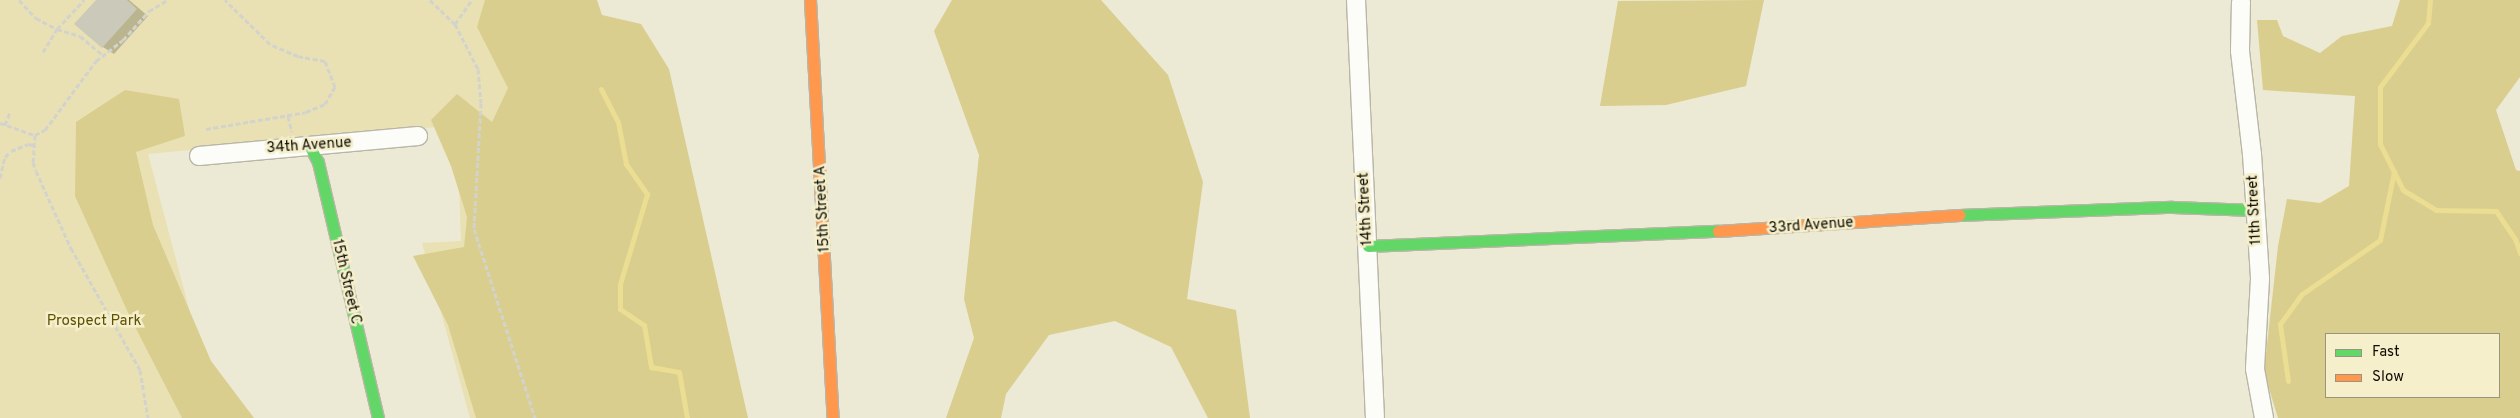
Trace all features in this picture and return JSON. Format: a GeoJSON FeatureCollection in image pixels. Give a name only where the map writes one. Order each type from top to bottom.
{"type":"FeatureCollection","features":[{"type":"Feature","properties":{"kind":"street","name":"15th Street A"},"geometry":{"type":"LineString","coordinates":[[810,0],[834,418]]}},
{"type":"Feature","properties":{"kind":"street","name":"14th Street"},"geometry":{"type":"LineString","coordinates":[[1356,0],[1375,418]]}},
{"type":"Feature","properties":{"kind":"street","name":"11th Street"},"geometry":{"type":"LineString","coordinates":[[2241,2],[2240,51],[2252,154],[2254,210],[2260,278],[2255,369],[2264,418]]}},
{"type":"Feature","properties":{"kind":"street","name":"34th Avenue"},"geometry":{"type":"LineString","coordinates":[[199,156],[418,136]]}},
{"type":"Feature","properties":{"kind":"street","name":"15th Street C"},"geometry":{"type":"LineString","coordinates":[[310,147],[318,162],[378,418]]}},
{"type":"Feature","properties":{"kind":"street","name":"33rd Avenue"},"geometry":{"type":"LineString","coordinates":[[1368,246],[1699,233],[1996,212],[2172,207],[2254,210]]}},
{"type":"Feature","properties":{"kind":"path"},"geometry":{"type":"LineString","coordinates":[[19,0],[36,18],[57,29],[80,36],[104,56]]}},
{"type":"Feature","properties":{"kind":"path"},"geometry":{"type":"LineString","coordinates":[[43,52],[57,29],[84,0]]}},
{"type":"Feature","properties":{"kind":"path"},"geometry":{"type":"LineString","coordinates":[[0,123],[35,135],[45,130],[80,79],[149,11],[167,0]]}},
{"type":"Feature","properties":{"kind":"path"},"geometry":{"type":"LineString","coordinates":[[206,129],[306,112],[325,104],[335,87],[325,61],[318,58],[298,56],[270,44],[225,0]]}},
{"type":"Feature","properties":{"kind":"path"},"geometry":{"type":"LineString","coordinates":[[430,0],[455,24],[475,60],[480,81],[474,229],[535,418]]}},
{"type":"Feature","properties":{"kind":"path"},"geometry":{"type":"LineString","coordinates":[[455,24],[472,0]]}},
{"type":"Feature","properties":{"kind":"path"},"geometry":{"type":"LineString","coordinates":[[5,125],[10,112]]}},
{"type":"Feature","properties":{"kind":"path"},"geometry":{"type":"LineString","coordinates":[[35,135],[33,162],[71,248],[140,370],[148,418]]}},
{"type":"Feature","properties":{"kind":"path"},"geometry":{"type":"LineString","coordinates":[[0,178],[5,157],[11,150],[28,144],[34,145]]}},
{"type":"Feature","properties":{"kind":"green space","name":"Prospect Park"},"geometry":{"type":"Polygon","coordinates":[[[0,0],[572,0],[599,418],[470,418],[422,243],[461,241],[457,125],[148,154],[218,418],[0,418],[0,0]]]}},
{"type":"Feature","properties":{"kind":"shaded area"},"geometry":{"type":"Polygon","coordinates":[[[485,0],[597,0],[602,15],[641,24],[669,69],[748,418],[476,418],[448,325],[413,256],[464,247],[467,217],[451,166],[431,120],[457,94],[492,122],[508,88],[477,27],[485,0]]]}},
{"type":"Feature","properties":{"kind":"shaded area"},"geometry":{"type":"Polygon","coordinates":[[[952,0],[1101,0],[1168,75],[1203,182],[1187,299],[1236,310],[1250,418],[1208,418],[1171,347],[1115,321],[1049,335],[1006,394],[1001,418],[946,418],[974,338],[964,299],[979,155],[934,31],[952,0]]]}},
{"type":"Feature","properties":{"kind":"shaded area"},"geometry":{"type":"Polygon","coordinates":[[[1764,0],[1746,86],[1666,105],[1600,106],[1618,1],[1764,0]]]}},
{"type":"Feature","properties":{"kind":"shaded area"},"geometry":{"type":"Polygon","coordinates":[[[2400,0],[2520,0],[2520,77],[2496,110],[2516,170],[2520,171],[2520,418],[2278,418],[2264,372],[2278,246],[2287,199],[2320,203],[2349,186],[2355,96],[2263,90],[2257,20],[2277,20],[2283,36],[2320,53],[2342,36],[2392,26],[2400,0]]]}},
{"type":"Feature","properties":{"kind":"shaded area"},"geometry":{"type":"Polygon","coordinates":[[[125,90],[179,99],[185,136],[136,152],[153,225],[211,361],[254,418],[182,418],[130,317],[75,196],[76,122],[125,90]]]}},
{"type":"Feature","properties":{"kind":"building"},"geometry":{"type":"Polygon","coordinates":[[[96,0],[127,0],[137,9],[102,48],[74,24],[96,0]]]}},
{"type":"Feature","properties":{"kind":"waterway"},"geometry":{"type":"LineString","coordinates":[[2430,0],[2428,23],[2380,87],[2380,144],[2403,190],[2436,210],[2496,211],[2515,239],[2520,253]]}},
{"type":"Feature","properties":{"kind":"waterway"},"geometry":{"type":"LineString","coordinates":[[601,89],[618,122],[626,164],[647,194],[620,284],[620,309],[644,325],[651,367],[679,372],[687,418]]}},
{"type":"Feature","properties":{"kind":"waterway"},"geometry":{"type":"LineString","coordinates":[[2288,381],[2280,324],[2302,294],[2380,240],[2394,171]]}},
{"type":"Feature","properties":{"kind":"traffic: fast"},"geometry":{"type":"LineString","coordinates":[[310,147],[318,162],[378,418]]}},
{"type":"Feature","properties":{"kind":"traffic: fast"},"geometry":{"type":"LineString","coordinates":[[1959,215],[2172,207],[2254,210]]}},
{"type":"Feature","properties":{"kind":"traffic: fast"},"geometry":{"type":"LineString","coordinates":[[1368,246],[1718,231]]}},
{"type":"Feature","properties":{"kind":"traffic: slow"},"geometry":{"type":"LineString","coordinates":[[810,0],[833,418]]}},
{"type":"Feature","properties":{"kind":"traffic: slow"},"geometry":{"type":"LineString","coordinates":[[1718,231],[1959,215]]}}]}
